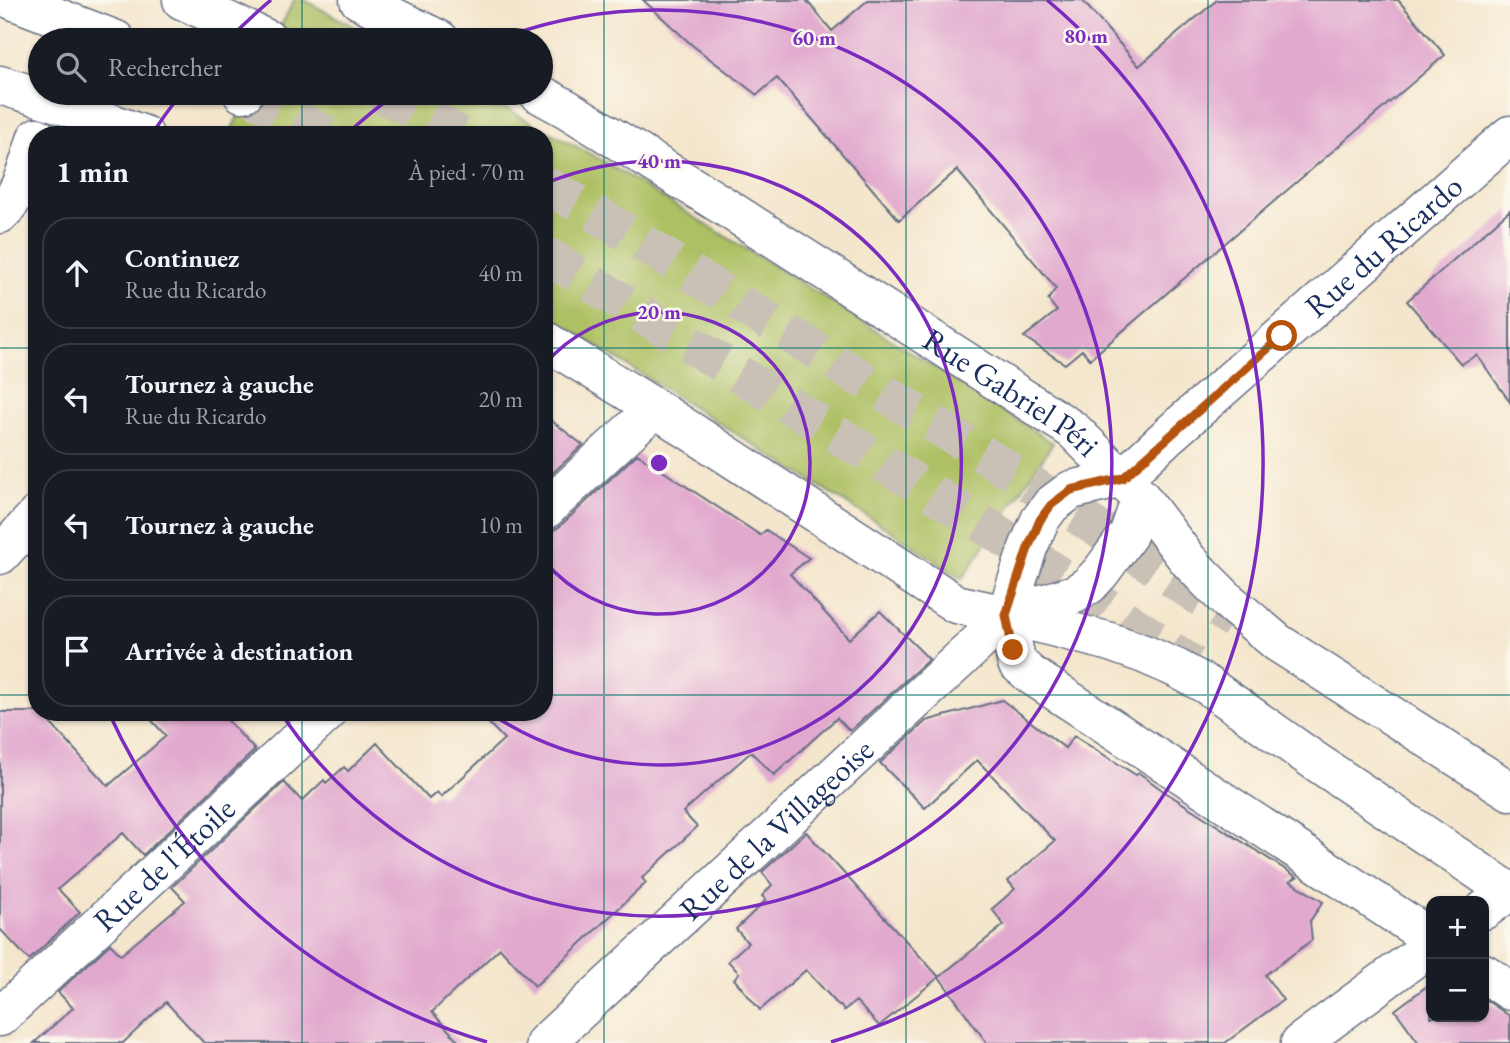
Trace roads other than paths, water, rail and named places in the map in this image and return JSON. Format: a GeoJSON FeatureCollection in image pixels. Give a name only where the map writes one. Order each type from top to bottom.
{"type":"FeatureCollection","features":[{"type":"Feature","properties":{"kind":"main road"},"geometry":{"type":"LineString","coordinates":[[12,0],[85,28]]}},
{"type":"Feature","properties":{"kind":"main road"},"geometry":{"type":"LineString","coordinates":[[182,0],[243,28]]}},
{"type":"Feature","properties":{"kind":"main road"},"geometry":{"type":"LineString","coordinates":[[359,0],[416,28]]}},
{"type":"Feature","properties":{"kind":"main road"},"geometry":{"type":"LineString","coordinates":[[0,85],[41,124],[60,126]]}},
{"type":"Feature","properties":{"kind":"main road","name":"Rue Gabriel Péri"},"geometry":{"type":"LineString","coordinates":[[553,101],[734,212],[1073,430],[1132,488],[1205,578],[1262,630],[1278,643],[1510,790]]}},
{"type":"Feature","properties":{"kind":"main road","name":"Rue du Ricardo"},"geometry":{"type":"LineString","coordinates":[[1132,488],[1170,434],[1510,135]]}},
{"type":"Feature","properties":{"kind":"main road"},"geometry":{"type":"LineString","coordinates":[[0,214],[8,207],[21,186],[28,164]]}},
{"type":"Feature","properties":{"kind":"main road"},"geometry":{"type":"LineString","coordinates":[[553,346],[655,408],[956,604],[1107,641],[1177,668],[1207,685],[1311,759],[1510,892],[1489,907]]}},
{"type":"Feature","properties":{"kind":"main road"},"geometry":{"type":"LineString","coordinates":[[553,503],[655,408]]}},
{"type":"Feature","properties":{"kind":"main road"},"geometry":{"type":"LineString","coordinates":[[1006,615],[1075,594],[1088,585],[1128,535],[1132,488],[1071,490],[1051,505],[1040,520],[1006,615],[1017,663],[1031,675],[1426,936]]}},
{"type":"Feature","properties":{"kind":"main road"},"geometry":{"type":"LineString","coordinates":[[0,555],[28,525]]}},
{"type":"Feature","properties":{"kind":"main road","name":"Rue de la Villageoise"},"geometry":{"type":"LineString","coordinates":[[545,1043],[1006,615]]}},
{"type":"Feature","properties":{"kind":"main road","name":"Rue de l'Étoile"},"geometry":{"type":"LineString","coordinates":[[0,1017],[318,721]]}},
{"type":"Feature","properties":{"kind":"main road"},"geometry":{"type":"LineString","coordinates":[[1300,1043],[1426,950]]}},
{"type":"Feature","properties":{"kind":"main road"},"geometry":{"type":"LineString","coordinates":[[1489,976],[1510,990]]}},
{"type":"Feature","properties":{"kind":"tunnel"},"geometry":{"type":"LineString","coordinates":[[268,105],[309,126]]}},
{"type":"Feature","properties":{"kind":"tunnel"},"geometry":{"type":"LineString","coordinates":[[403,105],[444,126]]}},
{"type":"Feature","properties":{"kind":"tunnel"},"geometry":{"type":"LineString","coordinates":[[553,189],[1031,484],[1234,620]]}},
{"type":"Feature","properties":{"kind":"tunnel"},"geometry":{"type":"LineString","coordinates":[[553,260],[997,533],[1193,665]]}}]}
